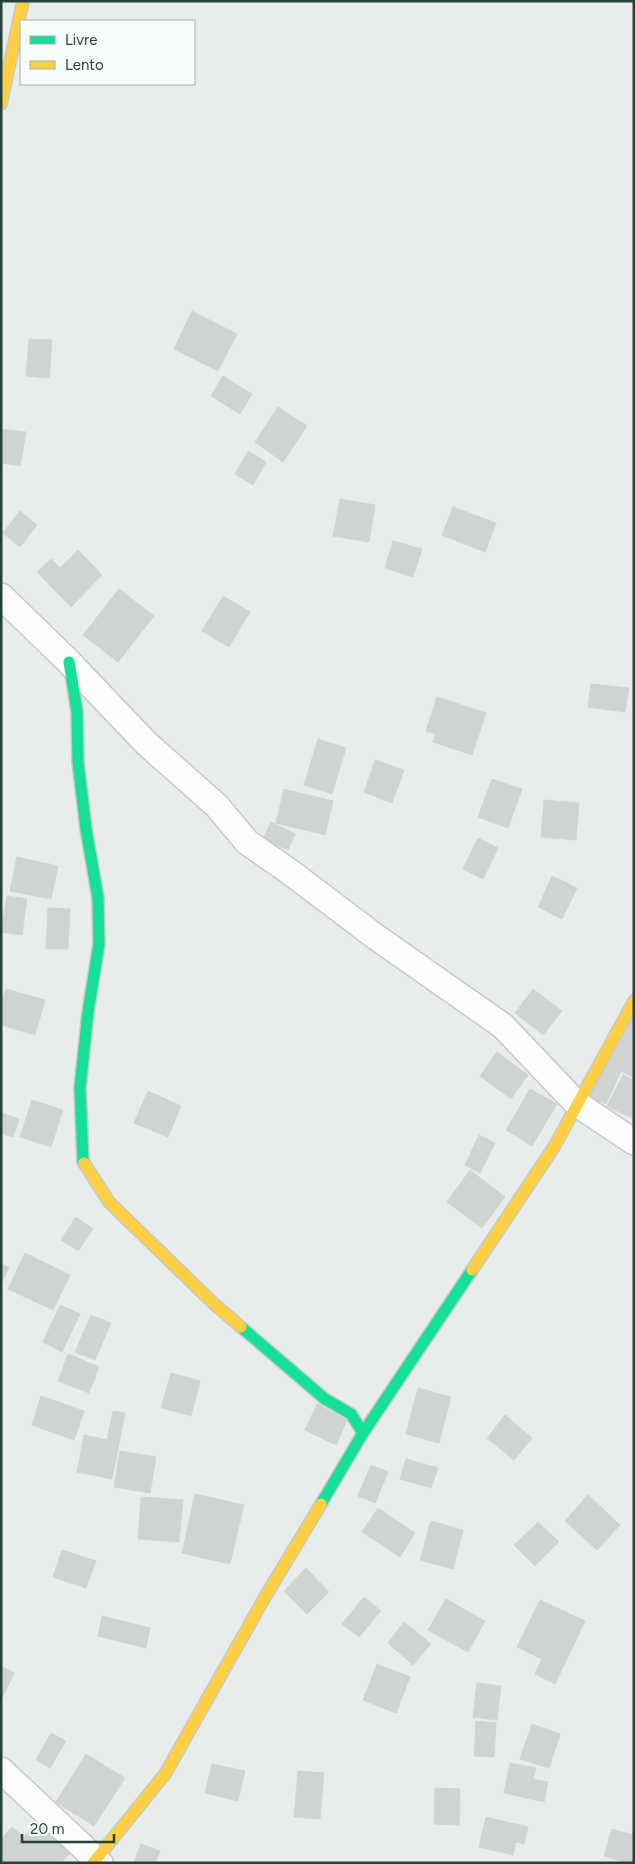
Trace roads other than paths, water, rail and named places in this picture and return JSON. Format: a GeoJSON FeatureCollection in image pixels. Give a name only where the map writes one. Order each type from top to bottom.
{"type":"FeatureCollection","features":[{"type":"Feature","properties":{"kind":"street"},"geometry":{"type":"LineString","coordinates":[[1,104],[23,1]]}},
{"type":"Feature","properties":{"kind":"street"},"geometry":{"type":"LineString","coordinates":[[1,596],[69,662],[146,744],[217,806],[247,842],[290,872],[376,938],[503,1026],[577,1104],[634,1142]]}},
{"type":"Feature","properties":{"kind":"street"},"geometry":{"type":"LineString","coordinates":[[69,662],[77,711],[78,762],[86,829],[98,898],[99,944],[88,1012],[80,1088],[83,1162],[109,1202],[214,1303],[325,1399],[351,1414],[363,1433]]}},
{"type":"Feature","properties":{"kind":"street"},"geometry":{"type":"LineString","coordinates":[[1,1770],[97,1861],[165,1774],[265,1596],[363,1433],[554,1147],[634,1001]]}}]}
